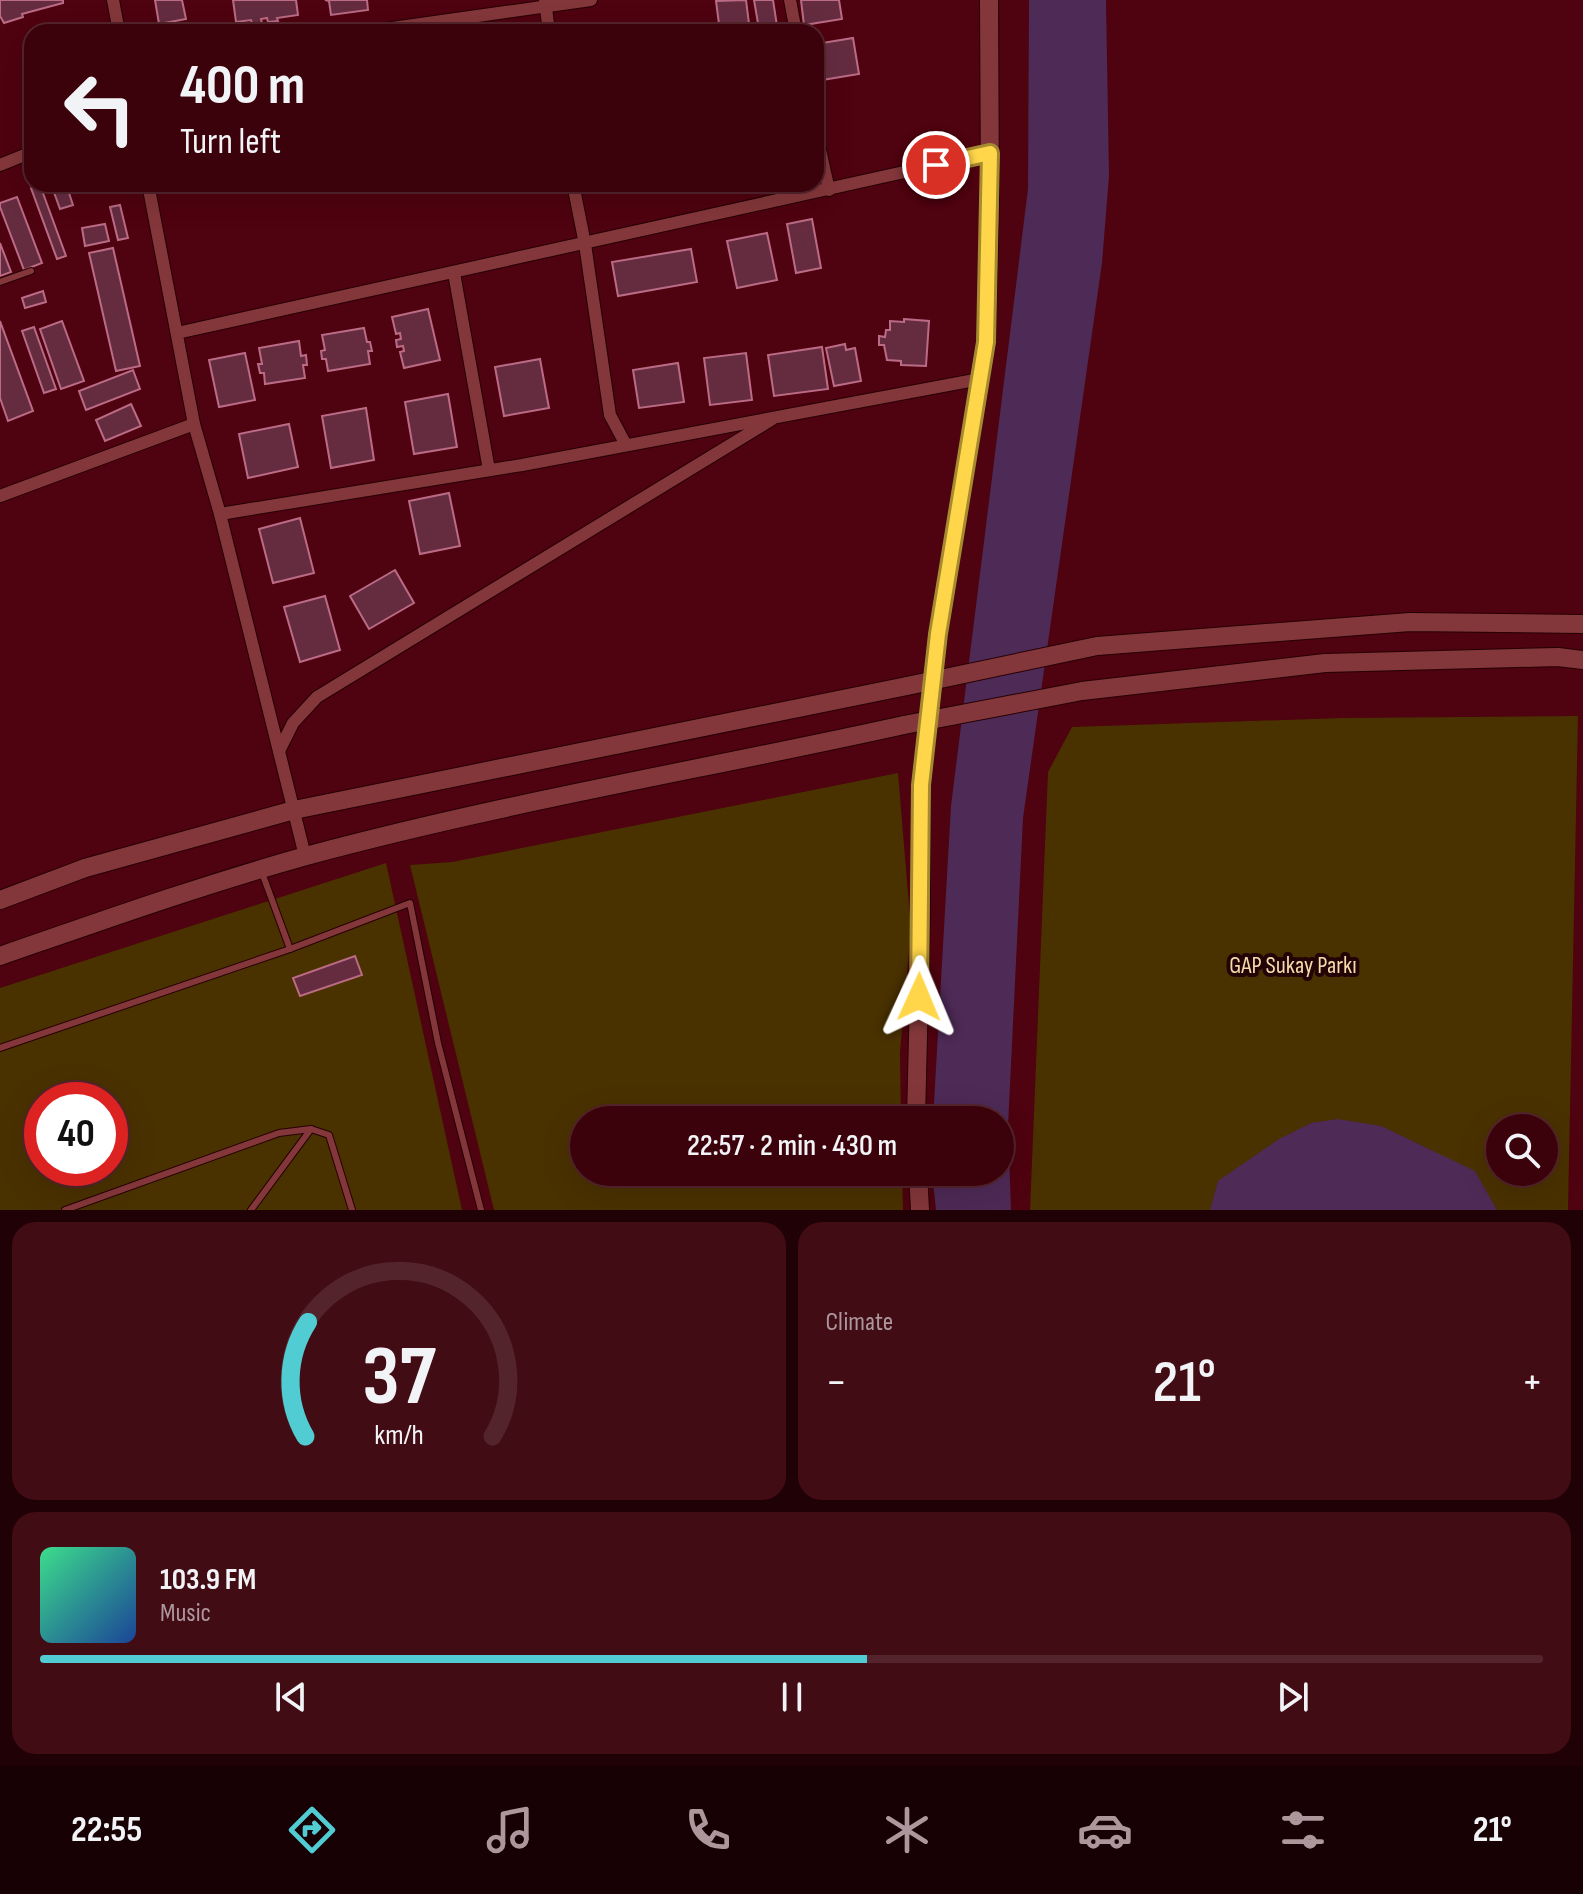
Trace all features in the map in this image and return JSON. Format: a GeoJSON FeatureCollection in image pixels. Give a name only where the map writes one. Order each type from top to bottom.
{"type":"FeatureCollection","features":[{"type":"Feature","properties":{"kind":"main road"},"geometry":{"type":"LineString","coordinates":[[916,1106],[921,785],[938,634],[986,342],[989,0]]}},
{"type":"Feature","properties":{"kind":"main road"},"geometry":{"type":"LineString","coordinates":[[0,900],[85,868],[294,810],[1097,646],[1410,622],[1583,624]]}},
{"type":"Feature","properties":{"kind":"main road"},"geometry":{"type":"LineString","coordinates":[[0,956],[305,856],[495,811],[1082,691],[1325,663],[1558,657],[1583,660]]}},
{"type":"Feature","properties":{"kind":"main road"},"geometry":{"type":"LineString","coordinates":[[919,1186],[920,1210]]}},
{"type":"Feature","properties":{"kind":"street"},"geometry":{"type":"LineString","coordinates":[[113,0],[118,24]]}},
{"type":"Feature","properties":{"kind":"street"},"geometry":{"type":"LineString","coordinates":[[416,24],[591,0]]}},
{"type":"Feature","properties":{"kind":"street"},"geometry":{"type":"LineString","coordinates":[[790,0],[794,24]]}},
{"type":"Feature","properties":{"kind":"street"},"geometry":{"type":"LineString","coordinates":[[545,4],[548,24]]}},
{"type":"Feature","properties":{"kind":"street"},"geometry":{"type":"LineString","coordinates":[[824,191],[990,153]]}},
{"type":"Feature","properties":{"kind":"street"},"geometry":{"type":"LineString","coordinates":[[0,165],[24,155]]}},
{"type":"Feature","properties":{"kind":"street"},"geometry":{"type":"LineString","coordinates":[[824,168],[829,190]]}},
{"type":"Feature","properties":{"kind":"street"},"geometry":{"type":"LineString","coordinates":[[150,192],[194,424],[220,514],[305,856]]}},
{"type":"Feature","properties":{"kind":"street"},"geometry":{"type":"LineString","coordinates":[[575,192],[610,415],[626,445]]}},
{"type":"Feature","properties":{"kind":"street"},"geometry":{"type":"LineString","coordinates":[[177,333],[820,192]]}},
{"type":"Feature","properties":{"kind":"street"},"geometry":{"type":"LineString","coordinates":[[454,273],[489,470]]}},
{"type":"Feature","properties":{"kind":"street"},"geometry":{"type":"LineString","coordinates":[[220,514],[489,470],[980,379]]}},
{"type":"Feature","properties":{"kind":"street"},"geometry":{"type":"LineString","coordinates":[[279,751],[293,723],[317,697],[777,416]]}},
{"type":"Feature","properties":{"kind":"street"},"geometry":{"type":"LineString","coordinates":[[0,496],[194,424]]}},
{"type":"Feature","properties":{"kind":"lane"},"geometry":{"type":"LineString","coordinates":[[0,282],[31,271]]}},
{"type":"Feature","properties":{"kind":"lane"},"geometry":{"type":"LineString","coordinates":[[261,870],[290,949]]}},
{"type":"Feature","properties":{"kind":"lane"},"geometry":{"type":"LineString","coordinates":[[0,1048],[290,949],[410,903],[438,1043],[481,1210]]}},
{"type":"Feature","properties":{"kind":"lane"},"geometry":{"type":"LineString","coordinates":[[65,1210],[279,1133],[311,1129],[329,1135],[352,1210]]}},
{"type":"Feature","properties":{"kind":"lane"},"geometry":{"type":"LineString","coordinates":[[251,1210],[311,1129]]}},
{"type":"Feature","properties":{"kind":"green space","name":"GAP Sukay Parkı"},"geometry":{"type":"Polygon","coordinates":[[[1578,716],[1568,1210],[1030,1210],[1048,772],[1072,727],[1343,718],[1578,716]]]}},
{"type":"Feature","properties":{"kind":"green space"},"geometry":{"type":"Polygon","coordinates":[[[898,773],[911,929],[900,1052],[901,1106],[570,1106],[570,1186],[902,1186],[903,1210],[494,1210],[410,865],[452,862],[898,773]]]}},
{"type":"Feature","properties":{"kind":"green space"},"geometry":{"type":"Polygon","coordinates":[[[386,863],[462,1210],[0,1210],[0,988],[386,863]]]}},
{"type":"Feature","properties":{"kind":"shaded area"},"geometry":{"type":"Polygon","coordinates":[[[1029,0],[1106,0],[1109,176],[1102,263],[1023,818],[1009,1106],[934,1106],[951,806],[1028,189],[1029,0]]]}},
{"type":"Feature","properties":{"kind":"shaded area"},"geometry":{"type":"Polygon","coordinates":[[[1338,1119],[1381,1126],[1475,1171],[1497,1210],[1210,1210],[1218,1181],[1279,1139],[1311,1123],[1338,1119]]]}},
{"type":"Feature","properties":{"kind":"shaded area"},"geometry":{"type":"Polygon","coordinates":[[[933,1186],[1010,1186],[1011,1210],[936,1210],[933,1186]]]}},
{"type":"Feature","properties":{"kind":"building"},"geometry":{"type":"Polygon","coordinates":[[[0,0],[63,0],[63,3],[22,14],[23,17],[4,23],[0,16],[0,0]]]}},
{"type":"Feature","properties":{"kind":"building"},"geometry":{"type":"Polygon","coordinates":[[[155,0],[182,0],[186,19],[159,24],[155,0]]]}},
{"type":"Feature","properties":{"kind":"building"},"geometry":{"type":"Polygon","coordinates":[[[233,0],[296,0],[298,15],[277,18],[278,21],[261,19],[262,23],[252,24],[251,20],[236,22],[233,0]]]}},
{"type":"Feature","properties":{"kind":"building"},"geometry":{"type":"Polygon","coordinates":[[[325,0],[367,0],[368,10],[331,15],[329,1],[325,0]]]}},
{"type":"Feature","properties":{"kind":"building"},"geometry":{"type":"Polygon","coordinates":[[[746,0],[749,24],[719,24],[716,1],[746,0]]]}},
{"type":"Feature","properties":{"kind":"building"},"geometry":{"type":"Polygon","coordinates":[[[754,0],[773,0],[777,24],[758,24],[754,0]]]}},
{"type":"Feature","properties":{"kind":"building"},"geometry":{"type":"Polygon","coordinates":[[[801,0],[839,0],[842,19],[804,24],[801,0]]]}},
{"type":"Feature","properties":{"kind":"building"},"geometry":{"type":"Polygon","coordinates":[[[853,38],[859,74],[824,80],[824,43],[853,38]]]}},
{"type":"Feature","properties":{"kind":"building"},"geometry":{"type":"Polygon","coordinates":[[[32,192],[43,192],[66,256],[57,259],[32,192]]]}},
{"type":"Feature","properties":{"kind":"building"},"geometry":{"type":"Polygon","coordinates":[[[54,192],[69,192],[73,205],[60,209],[54,192]]]}},
{"type":"Feature","properties":{"kind":"building"},"geometry":{"type":"Polygon","coordinates":[[[17,197],[42,263],[24,270],[0,207],[0,203],[17,197]]]}},
{"type":"Feature","properties":{"kind":"building"},"geometry":{"type":"Polygon","coordinates":[[[120,205],[128,238],[118,240],[110,207],[120,205]]]}},
{"type":"Feature","properties":{"kind":"building"},"geometry":{"type":"Polygon","coordinates":[[[812,219],[821,268],[796,273],[787,224],[812,219]]]}},
{"type":"Feature","properties":{"kind":"building"},"geometry":{"type":"Polygon","coordinates":[[[105,224],[109,241],[85,246],[82,228],[105,224]]]}},
{"type":"Feature","properties":{"kind":"building"},"geometry":{"type":"Polygon","coordinates":[[[767,233],[777,280],[737,288],[727,241],[767,233]]]}},
{"type":"Feature","properties":{"kind":"building"},"geometry":{"type":"Polygon","coordinates":[[[0,243],[11,272],[0,276],[0,243]]]}},
{"type":"Feature","properties":{"kind":"building"},"geometry":{"type":"Polygon","coordinates":[[[113,248],[140,366],[116,371],[89,253],[113,248]]]}},
{"type":"Feature","properties":{"kind":"building"},"geometry":{"type":"Polygon","coordinates":[[[691,249],[697,282],[618,296],[612,262],[691,249]]]}},
{"type":"Feature","properties":{"kind":"building"},"geometry":{"type":"Polygon","coordinates":[[[43,291],[46,302],[25,308],[22,298],[43,291]]]}},
{"type":"Feature","properties":{"kind":"building"},"geometry":{"type":"Polygon","coordinates":[[[428,309],[440,360],[404,368],[400,352],[404,351],[403,346],[397,347],[396,340],[401,339],[400,333],[396,334],[392,317],[428,309]]]}},
{"type":"Feature","properties":{"kind":"building"},"geometry":{"type":"Polygon","coordinates":[[[904,319],[929,321],[926,366],[901,365],[901,361],[887,360],[884,345],[879,345],[879,336],[885,337],[886,330],[890,330],[890,321],[904,322],[904,319]]]}},
{"type":"Feature","properties":{"kind":"building"},"geometry":{"type":"Polygon","coordinates":[[[0,321],[33,411],[8,421],[0,398],[0,321]]]}},
{"type":"Feature","properties":{"kind":"building"},"geometry":{"type":"Polygon","coordinates":[[[62,321],[84,381],[61,389],[40,329],[62,321]]]}},
{"type":"Feature","properties":{"kind":"building"},"geometry":{"type":"Polygon","coordinates":[[[34,327],[56,389],[44,393],[22,331],[34,327]]]}},
{"type":"Feature","properties":{"kind":"building"},"geometry":{"type":"Polygon","coordinates":[[[364,328],[372,351],[368,351],[370,364],[328,371],[326,359],[322,359],[321,351],[325,350],[322,335],[364,328]]]}},
{"type":"Feature","properties":{"kind":"building"},"geometry":{"type":"Polygon","coordinates":[[[299,341],[301,356],[306,355],[307,365],[303,365],[305,378],[265,384],[264,373],[260,373],[258,364],[262,364],[259,348],[299,341]]]}},
{"type":"Feature","properties":{"kind":"building"},"geometry":{"type":"Polygon","coordinates":[[[845,344],[846,350],[855,348],[861,381],[834,386],[826,348],[845,344]]]}},
{"type":"Feature","properties":{"kind":"building"},"geometry":{"type":"Polygon","coordinates":[[[822,347],[828,389],[774,396],[768,355],[822,347]]]}},
{"type":"Feature","properties":{"kind":"building"},"geometry":{"type":"Polygon","coordinates":[[[245,353],[255,400],[219,407],[209,360],[245,353]]]}},
{"type":"Feature","properties":{"kind":"building"},"geometry":{"type":"Polygon","coordinates":[[[746,353],[752,400],[710,405],[704,358],[746,353]]]}},
{"type":"Feature","properties":{"kind":"building"},"geometry":{"type":"Polygon","coordinates":[[[540,359],[549,408],[504,416],[495,367],[540,359]]]}},
{"type":"Feature","properties":{"kind":"building"},"geometry":{"type":"Polygon","coordinates":[[[678,363],[684,402],[639,408],[633,370],[678,363]]]}},
{"type":"Feature","properties":{"kind":"building"},"geometry":{"type":"Polygon","coordinates":[[[133,370],[140,389],[86,410],[79,391],[133,370]]]}},
{"type":"Feature","properties":{"kind":"building"},"geometry":{"type":"Polygon","coordinates":[[[448,394],[457,447],[414,454],[405,402],[448,394]]]}},
{"type":"Feature","properties":{"kind":"building"},"geometry":{"type":"Polygon","coordinates":[[[131,404],[141,426],[105,441],[96,420],[131,404]]]}},
{"type":"Feature","properties":{"kind":"building"},"geometry":{"type":"Polygon","coordinates":[[[366,408],[374,460],[331,468],[322,416],[366,408]]]}},
{"type":"Feature","properties":{"kind":"building"},"geometry":{"type":"Polygon","coordinates":[[[289,424],[298,467],[248,478],[239,434],[289,424]]]}},
{"type":"Feature","properties":{"kind":"building"},"geometry":{"type":"Polygon","coordinates":[[[449,493],[460,546],[420,554],[409,501],[449,493]]]}},
{"type":"Feature","properties":{"kind":"building"},"geometry":{"type":"Polygon","coordinates":[[[300,518],[314,573],[273,583],[259,529],[300,518]]]}},
{"type":"Feature","properties":{"kind":"building"},"geometry":{"type":"Polygon","coordinates":[[[395,570],[414,603],[369,629],[350,596],[395,570]]]}},
{"type":"Feature","properties":{"kind":"building"},"geometry":{"type":"Polygon","coordinates":[[[325,596],[340,650],[300,662],[284,607],[325,596]]]}},
{"type":"Feature","properties":{"kind":"building"},"geometry":{"type":"Polygon","coordinates":[[[355,956],[362,975],[300,996],[293,978],[355,956]]]}},
{"type":"Feature","properties":{"kind":"route"},"geometry":{"type":"LineString","coordinates":[[919,997],[921,785],[938,634],[986,342],[990,153],[936,165]]}}]}
